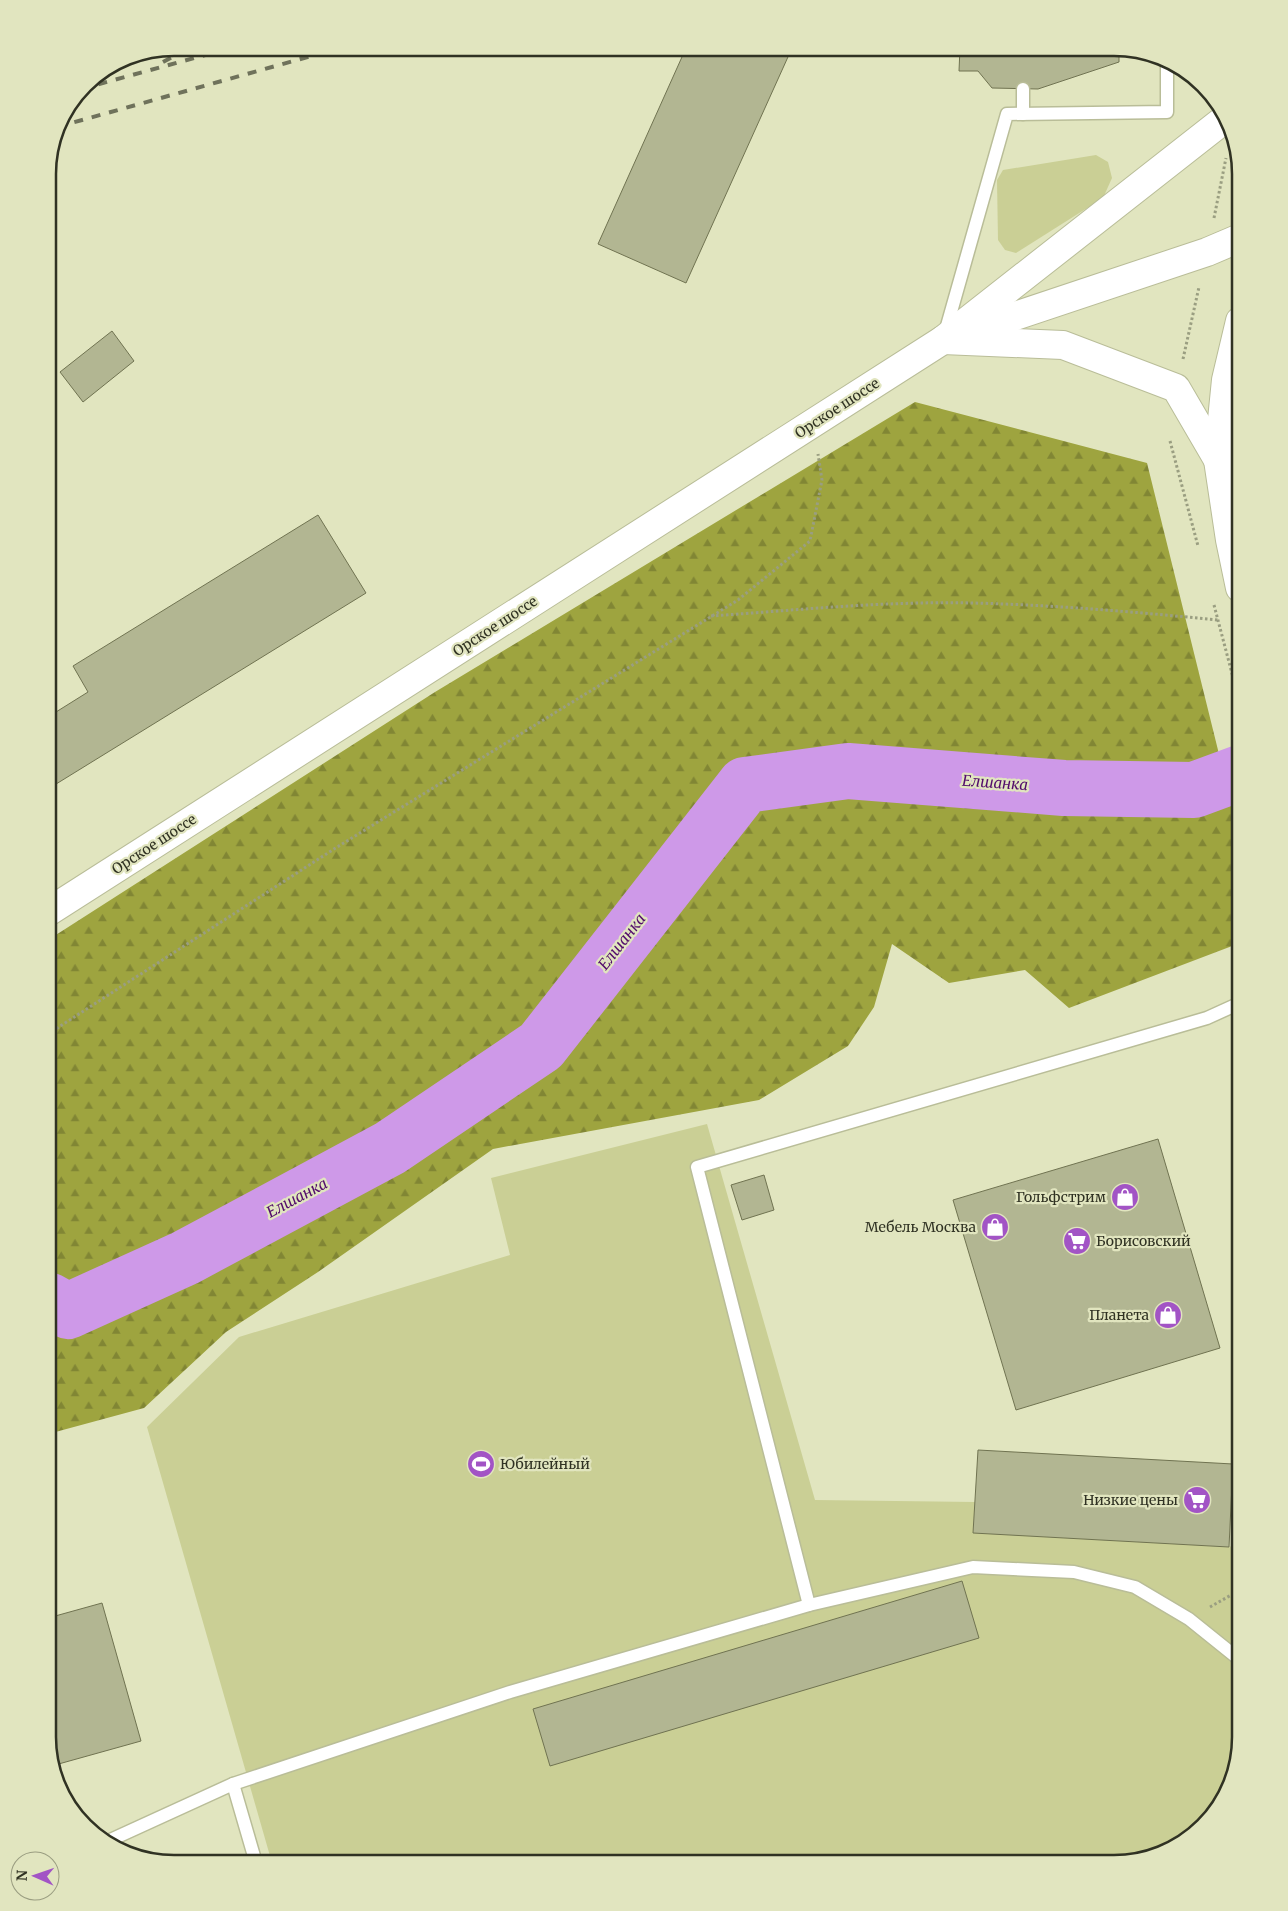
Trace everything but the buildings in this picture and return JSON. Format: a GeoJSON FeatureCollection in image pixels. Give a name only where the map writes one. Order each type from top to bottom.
{"type":"FeatureCollection","features":[{"type":"Feature","properties":{"kind":"main road"},"geometry":{"type":"LineString","coordinates":[[943,340],[1220,123]]}},
{"type":"Feature","properties":{"kind":"main road"},"geometry":{"type":"LineString","coordinates":[[943,340],[1207,252],[1232,241]]}},
{"type":"Feature","properties":{"kind":"main road"},"geometry":{"type":"LineString","coordinates":[[943,340],[1063,345],[1176,388],[1218,460]]}},
{"type":"Feature","properties":{"kind":"main road","name":"Орское шоссе"},"geometry":{"type":"LineString","coordinates":[[57,907],[943,340]]}},
{"type":"Feature","properties":{"kind":"main road"},"geometry":{"type":"LineString","coordinates":[[1232,355],[1226,380],[1218,460],[1232,550]]}},
{"type":"Feature","properties":{"kind":"lane"},"geometry":{"type":"LineString","coordinates":[[943,340],[1008,114],[1167,112],[1167,69]]}},
{"type":"Feature","properties":{"kind":"lane"},"geometry":{"type":"LineString","coordinates":[[1023,89],[1023,114]]}},
{"type":"Feature","properties":{"kind":"lane"},"geometry":{"type":"LineString","coordinates":[[809,1605],[697,1167],[1197,1021],[1232,1006]]}},
{"type":"Feature","properties":{"kind":"lane"},"geometry":{"type":"LineString","coordinates":[[114,1838],[234,1784],[510,1692],[809,1605],[974,1567],[1074,1572],[1135,1588],[1190,1619],[1232,1653]]}},
{"type":"Feature","properties":{"kind":"lane"},"geometry":{"type":"LineString","coordinates":[[234,1784],[254,1854]]}},
{"type":"Feature","properties":{"kind":"path"},"geometry":{"type":"LineString","coordinates":[[56,1029],[334,848],[738,600],[810,541],[822,480],[813,423]]}},
{"type":"Feature","properties":{"kind":"path"},"geometry":{"type":"LineString","coordinates":[[711,616],[842,606],[972,603],[1115,610],[1218,620]]}},
{"type":"Feature","properties":{"kind":"path"},"geometry":{"type":"LineString","coordinates":[[1229,664],[1232,675]]}},
{"type":"Feature","properties":{"kind":"path"},"geometry":{"type":"LineString","coordinates":[[1190,1619],[1232,1595]]}},
{"type":"Feature","properties":{"kind":"green space"},"geometry":{"type":"Polygon","coordinates":[[[1096,155],[1108,162],[1112,178],[1103,198],[1016,253],[1005,250],[998,240],[997,180],[1003,170],[1096,155]]]}},
{"type":"Feature","properties":{"kind":"green space"},"geometry":{"type":"Polygon","coordinates":[[[915,402],[1147,463],[1232,807],[1232,946],[1069,1008],[1025,970],[949,983],[892,944],[874,1007],[848,1046],[759,1100],[493,1149],[318,1272],[226,1332],[144,1408],[56,1432],[57,935],[435,692],[915,402]]]}},
{"type":"Feature","properties":{"kind":"green space","name":"Юбилейный"},"geometry":{"type":"Polygon","coordinates":[[[707,1124],[815,1500],[975,1502],[973,1532],[1232,1546],[1231,1753],[1223,1782],[1207,1809],[1186,1830],[1159,1846],[1130,1854],[1114,1855],[269,1854],[147,1427],[239,1337],[510,1255],[491,1178],[707,1124]]]}},
{"type":"Feature","properties":{"kind":"waterway","name":"Елшанка"},"geometry":{"type":"LineString","coordinates":[[56,1305],[68,1311],[185,1258],[390,1148],[541,1046],[745,785],[848,771],[1064,788],[1194,790],[1232,776]]}},
{"type":"Feature","properties":{"kind":"railway"},"geometry":{"type":"LineString","coordinates":[[163,62],[174,56]]}},
{"type":"Feature","properties":{"kind":"railway"},"geometry":{"type":"LineString","coordinates":[[96,85],[202,56]]}},
{"type":"Feature","properties":{"kind":"railway"},"geometry":{"type":"LineString","coordinates":[[67,124],[311,56]]}},
{"type":"Feature","properties":{"kind":"place","name":"Гольфстрим"},"geometry":{"type":"Point","coordinates":[1125,1197]}},
{"type":"Feature","properties":{"kind":"place","name":"Мебель Москва"},"geometry":{"type":"Point","coordinates":[995,1227]}},
{"type":"Feature","properties":{"kind":"place","name":"Борисовский"},"geometry":{"type":"Point","coordinates":[1077,1241]}},
{"type":"Feature","properties":{"kind":"place","name":"Планета"},"geometry":{"type":"Point","coordinates":[1168,1315]}},
{"type":"Feature","properties":{"kind":"place","name":"Юбилейный"},"geometry":{"type":"Point","coordinates":[481,1464]}},
{"type":"Feature","properties":{"kind":"place","name":"Низкие цены"},"geometry":{"type":"Point","coordinates":[1197,1500]}}]}
